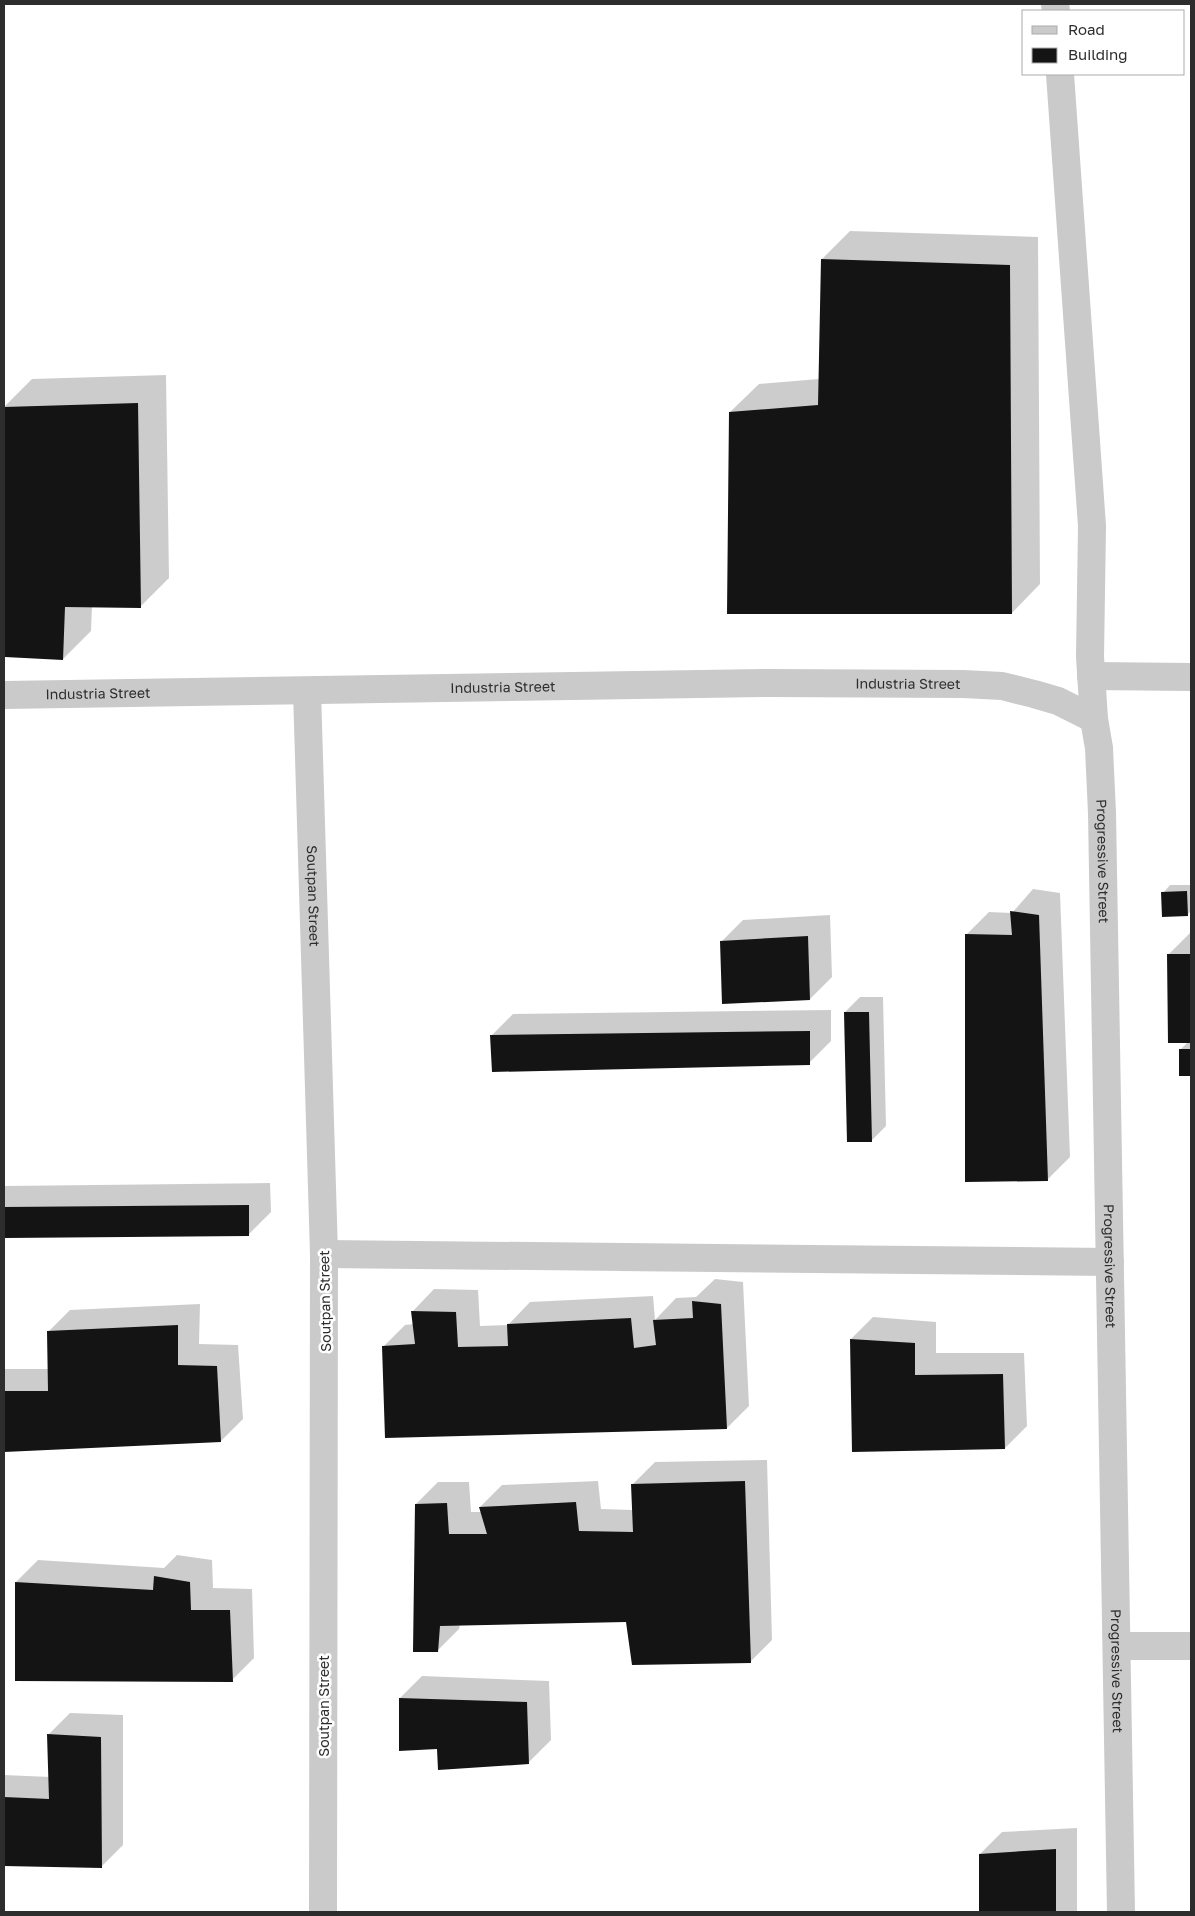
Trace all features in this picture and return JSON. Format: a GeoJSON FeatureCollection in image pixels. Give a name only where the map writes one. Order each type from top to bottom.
{"type":"FeatureCollection","features":[{"type":"Feature","properties":{"kind":"street","name":"Progressive Street"},"geometry":{"type":"LineString","coordinates":[[1060,75],[1092,526],[1091,676],[1094,719],[1099,748],[1102,813],[1121,1912]]}},
{"type":"Feature","properties":{"kind":"street"},"geometry":{"type":"LineString","coordinates":[[1091,676],[1191,677]]}},
{"type":"Feature","properties":{"kind":"street","name":"Industria Street"},"geometry":{"type":"LineString","coordinates":[[4,694],[769,683],[963,684],[1002,686],[1058,701],[1094,719]]}},
{"type":"Feature","properties":{"kind":"street","name":"Soutpan Street"},"geometry":{"type":"LineString","coordinates":[[308,691],[324,1254],[323,1912]]}},
{"type":"Feature","properties":{"kind":"street"},"geometry":{"type":"LineString","coordinates":[[324,1254],[1110,1262]]}},
{"type":"Feature","properties":{"kind":"street"},"geometry":{"type":"LineString","coordinates":[[1117,1646],[1191,1646]]}},
{"type":"Feature","properties":{"kind":"building"},"geometry":{"type":"Polygon","coordinates":[[[821,259],[1010,265],[1012,614],[727,614],[729,412],[818,405],[821,259]]]}},
{"type":"Feature","properties":{"kind":"building"},"geometry":{"type":"Polygon","coordinates":[[[138,403],[141,608],[65,607],[63,660],[5,657],[4,407],[138,403]]]}},
{"type":"Feature","properties":{"kind":"building"},"geometry":{"type":"Polygon","coordinates":[[[1187,891],[1188,916],[1162,917],[1161,892],[1187,891]]]}},
{"type":"Feature","properties":{"kind":"building"},"geometry":{"type":"Polygon","coordinates":[[[1010,911],[1039,915],[1048,1181],[965,1182],[965,934],[1012,935],[1010,911]]]}},
{"type":"Feature","properties":{"kind":"building"},"geometry":{"type":"Polygon","coordinates":[[[808,936],[810,1000],[722,1004],[720,941],[808,936]]]}},
{"type":"Feature","properties":{"kind":"building"},"geometry":{"type":"Polygon","coordinates":[[[1167,954],[1191,954],[1191,1043],[1168,1043],[1167,954]]]}},
{"type":"Feature","properties":{"kind":"building"},"geometry":{"type":"Polygon","coordinates":[[[844,1012],[869,1012],[872,1142],[847,1142],[844,1012]]]}},
{"type":"Feature","properties":{"kind":"building"},"geometry":{"type":"Polygon","coordinates":[[[810,1031],[810,1065],[492,1072],[490,1035],[810,1031]]]}},
{"type":"Feature","properties":{"kind":"building"},"geometry":{"type":"Polygon","coordinates":[[[1179,1049],[1191,1049],[1191,1076],[1179,1076],[1179,1049]]]}},
{"type":"Feature","properties":{"kind":"building"},"geometry":{"type":"Polygon","coordinates":[[[249,1205],[249,1236],[4,1238],[4,1207],[249,1205]]]}},
{"type":"Feature","properties":{"kind":"building"},"geometry":{"type":"Polygon","coordinates":[[[692,1301],[721,1304],[727,1429],[385,1438],[382,1346],[415,1344],[411,1311],[456,1312],[458,1347],[508,1346],[507,1324],[631,1318],[634,1348],[656,1345],[653,1320],[693,1318],[692,1301]]]}},
{"type":"Feature","properties":{"kind":"building"},"geometry":{"type":"Polygon","coordinates":[[[178,1325],[178,1365],[217,1366],[221,1442],[4,1452],[4,1391],[48,1391],[47,1331],[178,1325]]]}},
{"type":"Feature","properties":{"kind":"building"},"geometry":{"type":"Polygon","coordinates":[[[850,1339],[915,1343],[915,1375],[1003,1374],[1005,1449],[852,1452],[850,1339]]]}},
{"type":"Feature","properties":{"kind":"building"},"geometry":{"type":"Polygon","coordinates":[[[745,1481],[751,1663],[632,1665],[626,1622],[440,1626],[438,1652],[413,1652],[415,1504],[447,1503],[449,1534],[487,1534],[479,1507],[576,1502],[579,1531],[633,1532],[631,1484],[745,1481]]]}},
{"type":"Feature","properties":{"kind":"building"},"geometry":{"type":"Polygon","coordinates":[[[154,1576],[190,1582],[191,1610],[230,1610],[233,1682],[15,1681],[15,1582],[153,1590],[154,1576]]]}},
{"type":"Feature","properties":{"kind":"building"},"geometry":{"type":"Polygon","coordinates":[[[399,1698],[527,1702],[529,1764],[438,1770],[437,1749],[399,1751],[399,1698]]]}},
{"type":"Feature","properties":{"kind":"building"},"geometry":{"type":"Polygon","coordinates":[[[47,1734],[101,1737],[102,1868],[4,1866],[4,1797],[49,1799],[47,1734]]]}},
{"type":"Feature","properties":{"kind":"building"},"geometry":{"type":"Polygon","coordinates":[[[1056,1849],[1056,1912],[979,1912],[979,1854],[1056,1849]]]}}]}
